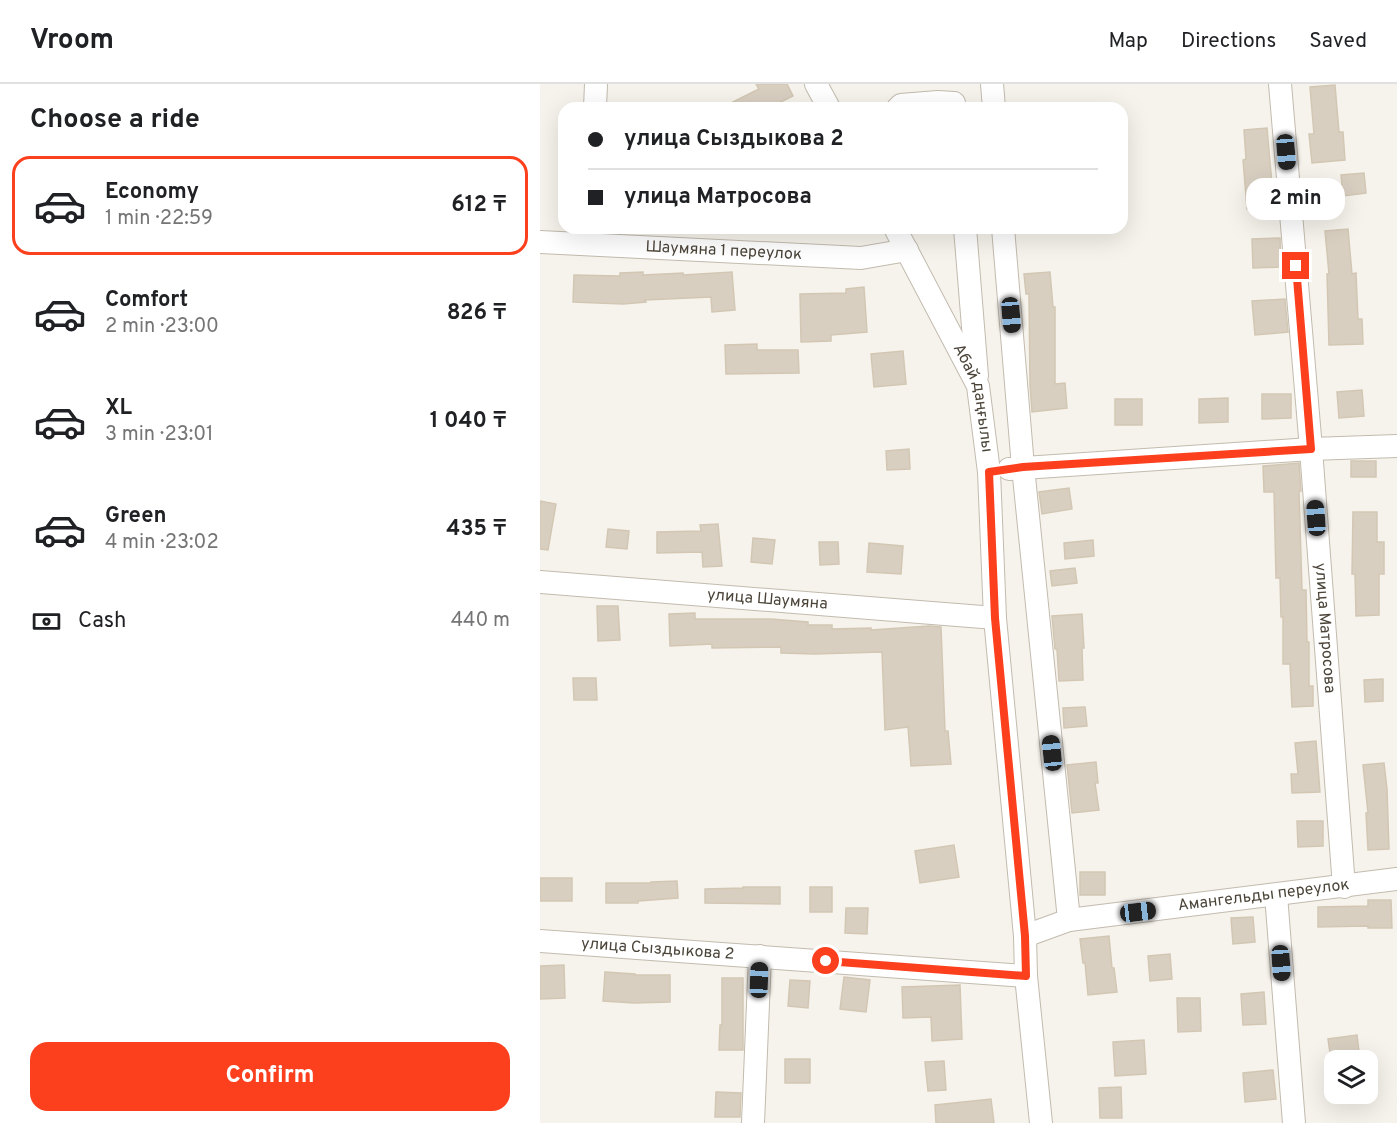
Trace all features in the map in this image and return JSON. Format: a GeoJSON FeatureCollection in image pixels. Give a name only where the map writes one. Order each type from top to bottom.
{"type":"FeatureCollection","features":[{"type":"Feature","properties":{"kind":"street"},"geometry":{"type":"LineString","coordinates":[[595,102],[596,84]]}},
{"type":"Feature","properties":{"kind":"street"},"geometry":{"type":"LineString","coordinates":[[816,84],[826,102]]}},
{"type":"Feature","properties":{"kind":"street"},"geometry":{"type":"LineString","coordinates":[[992,84],[994,102]]}},
{"type":"Feature","properties":{"kind":"street","name":"улица Матросова"},"geometry":{"type":"LineString","coordinates":[[1280,84],[1311,449],[1344,887]]}},
{"type":"Feature","properties":{"kind":"street"},"geometry":{"type":"LineString","coordinates":[[938,102],[954,98]]}},
{"type":"Feature","properties":{"kind":"street","name":"Абай даңғылы"},"geometry":{"type":"LineString","coordinates":[[898,234],[978,386],[989,472],[995,618],[1041,1123]]}},
{"type":"Feature","properties":{"kind":"street"},"geometry":{"type":"LineString","coordinates":[[965,234],[978,386]]}},
{"type":"Feature","properties":{"kind":"street"},"geometry":{"type":"LineString","coordinates":[[1004,234],[1023,467],[1069,920]]}},
{"type":"Feature","properties":{"kind":"street","name":"Шаумяна 1 переулок"},"geometry":{"type":"LineString","coordinates":[[540,242],[589,236],[861,258],[907,250]]}},
{"type":"Feature","properties":{"kind":"street"},"geometry":{"type":"LineString","coordinates":[[989,472],[1023,467],[1311,449],[1397,446]]}},
{"type":"Feature","properties":{"kind":"street","name":"улица Шаумяна"},"geometry":{"type":"LineString","coordinates":[[540,582],[995,618]]}},
{"type":"Feature","properties":{"kind":"street","name":"Амангельды переулок"},"geometry":{"type":"LineString","coordinates":[[1025,936],[1069,920],[1397,879]]}},
{"type":"Feature","properties":{"kind":"street"},"geometry":{"type":"LineString","coordinates":[[1276,895],[1294,1123]]}},
{"type":"Feature","properties":{"kind":"street","name":"улица Сыздыкова 2"},"geometry":{"type":"LineString","coordinates":[[540,941],[1026,976]]}},
{"type":"Feature","properties":{"kind":"street"},"geometry":{"type":"LineString","coordinates":[[753,1123],[760,956]]}},
{"type":"Feature","properties":{"kind":"building"},"geometry":{"type":"Polygon","coordinates":[[[756,84],[787,84],[793,96],[781,102],[733,102],[759,89],[756,84]]]}},
{"type":"Feature","properties":{"kind":"building"},"geometry":{"type":"Polygon","coordinates":[[[1335,85],[1339,132],[1343,132],[1345,160],[1312,163],[1309,134],[1314,134],[1310,87],[1335,85]]]}},
{"type":"Feature","properties":{"kind":"building"},"geometry":{"type":"Polygon","coordinates":[[[1267,128],[1274,207],[1247,209],[1243,160],[1246,159],[1244,130],[1267,128]]]}},
{"type":"Feature","properties":{"kind":"building"},"geometry":{"type":"Polygon","coordinates":[[[1364,173],[1366,193],[1343,196],[1341,175],[1364,173]]]}},
{"type":"Feature","properties":{"kind":"building"},"geometry":{"type":"Polygon","coordinates":[[[1348,229],[1352,274],[1356,273],[1358,319],[1362,319],[1363,344],[1329,345],[1327,274],[1329,274],[1325,231],[1348,229]]]}},
{"type":"Feature","properties":{"kind":"building"},"geometry":{"type":"Polygon","coordinates":[[[1280,238],[1281,267],[1253,268],[1252,239],[1280,238]]]}},
{"type":"Feature","properties":{"kind":"building"},"geometry":{"type":"Polygon","coordinates":[[[643,272],[643,275],[683,273],[683,275],[732,272],[735,310],[712,312],[711,297],[645,300],[646,302],[623,304],[573,302],[574,275],[620,276],[620,273],[643,272]]]}},
{"type":"Feature","properties":{"kind":"building"},"geometry":{"type":"Polygon","coordinates":[[[1050,272],[1053,307],[1055,307],[1055,384],[1065,383],[1067,408],[1032,412],[1029,294],[1026,294],[1024,274],[1050,272]]]}},
{"type":"Feature","properties":{"kind":"building"},"geometry":{"type":"Polygon","coordinates":[[[864,287],[867,332],[831,335],[831,341],[801,342],[800,294],[846,293],[846,289],[864,287]]]}},
{"type":"Feature","properties":{"kind":"building"},"geometry":{"type":"Polygon","coordinates":[[[1285,299],[1288,332],[1255,335],[1252,301],[1285,299]]]}},
{"type":"Feature","properties":{"kind":"building"},"geometry":{"type":"Polygon","coordinates":[[[757,344],[757,350],[798,350],[799,373],[726,374],[725,345],[757,344]]]}},
{"type":"Feature","properties":{"kind":"building"},"geometry":{"type":"Polygon","coordinates":[[[903,351],[906,384],[874,387],[871,354],[903,351]]]}},
{"type":"Feature","properties":{"kind":"building"},"geometry":{"type":"Polygon","coordinates":[[[1362,390],[1364,416],[1339,418],[1337,392],[1362,390]]]}},
{"type":"Feature","properties":{"kind":"building"},"geometry":{"type":"Polygon","coordinates":[[[1262,394],[1291,394],[1291,418],[1262,419],[1262,394]]]}},
{"type":"Feature","properties":{"kind":"building"},"geometry":{"type":"Polygon","coordinates":[[[1228,398],[1228,422],[1199,423],[1199,399],[1228,398]]]}},
{"type":"Feature","properties":{"kind":"building"},"geometry":{"type":"Polygon","coordinates":[[[1115,399],[1142,399],[1142,425],[1115,425],[1115,399]]]}},
{"type":"Feature","properties":{"kind":"building"},"geometry":{"type":"Polygon","coordinates":[[[909,449],[910,469],[887,470],[886,451],[909,449]]]}},
{"type":"Feature","properties":{"kind":"building"},"geometry":{"type":"Polygon","coordinates":[[[1351,461],[1376,461],[1376,477],[1351,477],[1351,461]]]}},
{"type":"Feature","properties":{"kind":"building"},"geometry":{"type":"Polygon","coordinates":[[[1299,463],[1302,590],[1306,590],[1309,686],[1313,686],[1313,706],[1292,707],[1290,664],[1283,664],[1280,578],[1276,578],[1274,492],[1264,492],[1263,466],[1299,463]]]}},
{"type":"Feature","properties":{"kind":"building"},"geometry":{"type":"Polygon","coordinates":[[[1069,488],[1072,509],[1042,514],[1039,492],[1069,488]]]}},
{"type":"Feature","properties":{"kind":"building"},"geometry":{"type":"Polygon","coordinates":[[[540,501],[556,504],[548,550],[540,549],[540,501]]]}},
{"type":"Feature","properties":{"kind":"building"},"geometry":{"type":"Polygon","coordinates":[[[1353,512],[1377,512],[1377,542],[1384,542],[1384,574],[1379,574],[1379,615],[1356,616],[1355,574],[1352,574],[1353,512]]]}},
{"type":"Feature","properties":{"kind":"building"},"geometry":{"type":"Polygon","coordinates":[[[718,524],[722,566],[703,567],[702,552],[657,553],[657,532],[701,531],[700,525],[718,524]]]}},
{"type":"Feature","properties":{"kind":"building"},"geometry":{"type":"Polygon","coordinates":[[[608,529],[629,531],[627,549],[606,547],[608,529]]]}},
{"type":"Feature","properties":{"kind":"building"},"geometry":{"type":"Polygon","coordinates":[[[753,538],[775,540],[772,564],[751,562],[753,538]]]}},
{"type":"Feature","properties":{"kind":"building"},"geometry":{"type":"Polygon","coordinates":[[[1093,540],[1094,556],[1065,559],[1064,543],[1093,540]]]}},
{"type":"Feature","properties":{"kind":"building"},"geometry":{"type":"Polygon","coordinates":[[[819,542],[838,542],[839,564],[820,565],[819,542]]]}},
{"type":"Feature","properties":{"kind":"building"},"geometry":{"type":"Polygon","coordinates":[[[869,543],[903,546],[901,574],[867,572],[869,543]]]}},
{"type":"Feature","properties":{"kind":"building"},"geometry":{"type":"Polygon","coordinates":[[[1075,568],[1077,583],[1052,586],[1050,571],[1075,568]]]}},
{"type":"Feature","properties":{"kind":"building"},"geometry":{"type":"Polygon","coordinates":[[[597,606],[618,606],[620,640],[598,641],[597,606]]]}},
{"type":"Feature","properties":{"kind":"building"},"geometry":{"type":"Polygon","coordinates":[[[695,613],[695,619],[771,619],[808,622],[808,625],[832,625],[832,629],[941,627],[945,731],[948,731],[951,764],[911,766],[908,727],[885,730],[882,652],[814,654],[781,653],[781,647],[712,648],[712,644],[670,646],[669,614],[695,613]]]}},
{"type":"Feature","properties":{"kind":"building"},"geometry":{"type":"Polygon","coordinates":[[[1082,614],[1083,680],[1059,681],[1052,616],[1082,614]]]}},
{"type":"Feature","properties":{"kind":"building"},"geometry":{"type":"Polygon","coordinates":[[[573,678],[596,678],[597,700],[574,700],[573,678]]]}},
{"type":"Feature","properties":{"kind":"building"},"geometry":{"type":"Polygon","coordinates":[[[1383,679],[1383,701],[1365,702],[1364,680],[1383,679]]]}},
{"type":"Feature","properties":{"kind":"building"},"geometry":{"type":"Polygon","coordinates":[[[1085,707],[1087,726],[1064,728],[1063,708],[1085,707]]]}},
{"type":"Feature","properties":{"kind":"building"},"geometry":{"type":"Polygon","coordinates":[[[1316,741],[1320,792],[1292,793],[1291,774],[1298,774],[1295,743],[1316,741]]]}},
{"type":"Feature","properties":{"kind":"building"},"geometry":{"type":"Polygon","coordinates":[[[1096,762],[1098,783],[1095,783],[1099,810],[1072,813],[1067,765],[1096,762]]]}},
{"type":"Feature","properties":{"kind":"building"},"geometry":{"type":"Polygon","coordinates":[[[1384,763],[1389,849],[1368,850],[1366,813],[1368,813],[1363,765],[1384,763]]]}},
{"type":"Feature","properties":{"kind":"building"},"geometry":{"type":"Polygon","coordinates":[[[1297,821],[1323,821],[1323,846],[1298,847],[1297,821]]]}},
{"type":"Feature","properties":{"kind":"building"},"geometry":{"type":"Polygon","coordinates":[[[954,845],[959,877],[920,883],[915,851],[954,845]]]}},
{"type":"Feature","properties":{"kind":"building"},"geometry":{"type":"Polygon","coordinates":[[[1080,872],[1105,872],[1105,895],[1080,895],[1080,872]]]}},
{"type":"Feature","properties":{"kind":"building"},"geometry":{"type":"Polygon","coordinates":[[[540,878],[572,878],[572,901],[540,901],[540,878]]]}},
{"type":"Feature","properties":{"kind":"building"},"geometry":{"type":"Polygon","coordinates":[[[677,881],[678,898],[638,901],[638,903],[606,903],[606,883],[677,881]]]}},
{"type":"Feature","properties":{"kind":"building"},"geometry":{"type":"Polygon","coordinates":[[[780,887],[780,904],[705,903],[705,889],[780,887]]]}},
{"type":"Feature","properties":{"kind":"building"},"geometry":{"type":"Polygon","coordinates":[[[810,887],[832,887],[832,912],[810,912],[810,887]]]}},
{"type":"Feature","properties":{"kind":"building"},"geometry":{"type":"Polygon","coordinates":[[[1368,900],[1391,900],[1392,928],[1318,927],[1318,907],[1368,906],[1368,900]]]}},
{"type":"Feature","properties":{"kind":"building"},"geometry":{"type":"Polygon","coordinates":[[[846,908],[868,908],[867,934],[845,933],[846,908]]]}},
{"type":"Feature","properties":{"kind":"building"},"geometry":{"type":"Polygon","coordinates":[[[1253,917],[1255,942],[1233,944],[1231,918],[1253,917]]]}},
{"type":"Feature","properties":{"kind":"building"},"geometry":{"type":"Polygon","coordinates":[[[1109,936],[1117,992],[1088,995],[1080,939],[1109,936]]]}},
{"type":"Feature","properties":{"kind":"building"},"geometry":{"type":"Polygon","coordinates":[[[1170,954],[1172,979],[1150,981],[1148,956],[1170,954]]]}},
{"type":"Feature","properties":{"kind":"building"},"geometry":{"type":"Polygon","coordinates":[[[564,965],[565,998],[540,999],[540,966],[564,965]]]}},
{"type":"Feature","properties":{"kind":"building"},"geometry":{"type":"Polygon","coordinates":[[[605,972],[670,975],[670,1002],[603,1001],[605,972]]]}},
{"type":"Feature","properties":{"kind":"building"},"geometry":{"type":"Polygon","coordinates":[[[844,977],[870,980],[866,1012],[840,1009],[844,977]]]}},
{"type":"Feature","properties":{"kind":"building"},"geometry":{"type":"Polygon","coordinates":[[[722,978],[743,978],[743,1050],[719,1050],[720,1025],[722,1025],[722,978]]]}},
{"type":"Feature","properties":{"kind":"building"},"geometry":{"type":"Polygon","coordinates":[[[790,980],[810,981],[808,1008],[788,1006],[790,980]]]}},
{"type":"Feature","properties":{"kind":"building"},"geometry":{"type":"Polygon","coordinates":[[[960,985],[962,1039],[932,1041],[931,1017],[903,1018],[902,987],[960,985]]]}},
{"type":"Feature","properties":{"kind":"building"},"geometry":{"type":"Polygon","coordinates":[[[1264,992],[1266,1024],[1243,1025],[1241,994],[1264,992]]]}},
{"type":"Feature","properties":{"kind":"building"},"geometry":{"type":"Polygon","coordinates":[[[1177,998],[1200,998],[1201,1031],[1178,1032],[1177,998]]]}},
{"type":"Feature","properties":{"kind":"building"},"geometry":{"type":"Polygon","coordinates":[[[1357,1035],[1359,1050],[1330,1050],[1328,1039],[1357,1035]]]}},
{"type":"Feature","properties":{"kind":"building"},"geometry":{"type":"Polygon","coordinates":[[[1144,1040],[1146,1074],[1115,1076],[1113,1042],[1144,1040]]]}},
{"type":"Feature","properties":{"kind":"building"},"geometry":{"type":"Polygon","coordinates":[[[785,1059],[810,1059],[810,1083],[785,1083],[785,1059]]]}},
{"type":"Feature","properties":{"kind":"building"},"geometry":{"type":"Polygon","coordinates":[[[944,1061],[946,1090],[928,1091],[925,1062],[944,1061]]]}},
{"type":"Feature","properties":{"kind":"building"},"geometry":{"type":"Polygon","coordinates":[[[1273,1070],[1276,1099],[1245,1102],[1243,1073],[1273,1070]]]}},
{"type":"Feature","properties":{"kind":"building"},"geometry":{"type":"Polygon","coordinates":[[[1121,1087],[1122,1118],[1100,1118],[1099,1088],[1121,1087]]]}},
{"type":"Feature","properties":{"kind":"building"},"geometry":{"type":"Polygon","coordinates":[[[716,1092],[741,1093],[740,1117],[715,1117],[716,1092]]]}},
{"type":"Feature","properties":{"kind":"building"},"geometry":{"type":"Polygon","coordinates":[[[991,1099],[994,1123],[936,1123],[935,1105],[991,1099]]]}},
{"type":"Feature","properties":{"kind":"route"},"geometry":{"type":"LineString","coordinates":[[826,961],[1026,976],[1025,936],[995,618],[989,472],[1023,467],[1311,449],[1296,266]]}}]}
